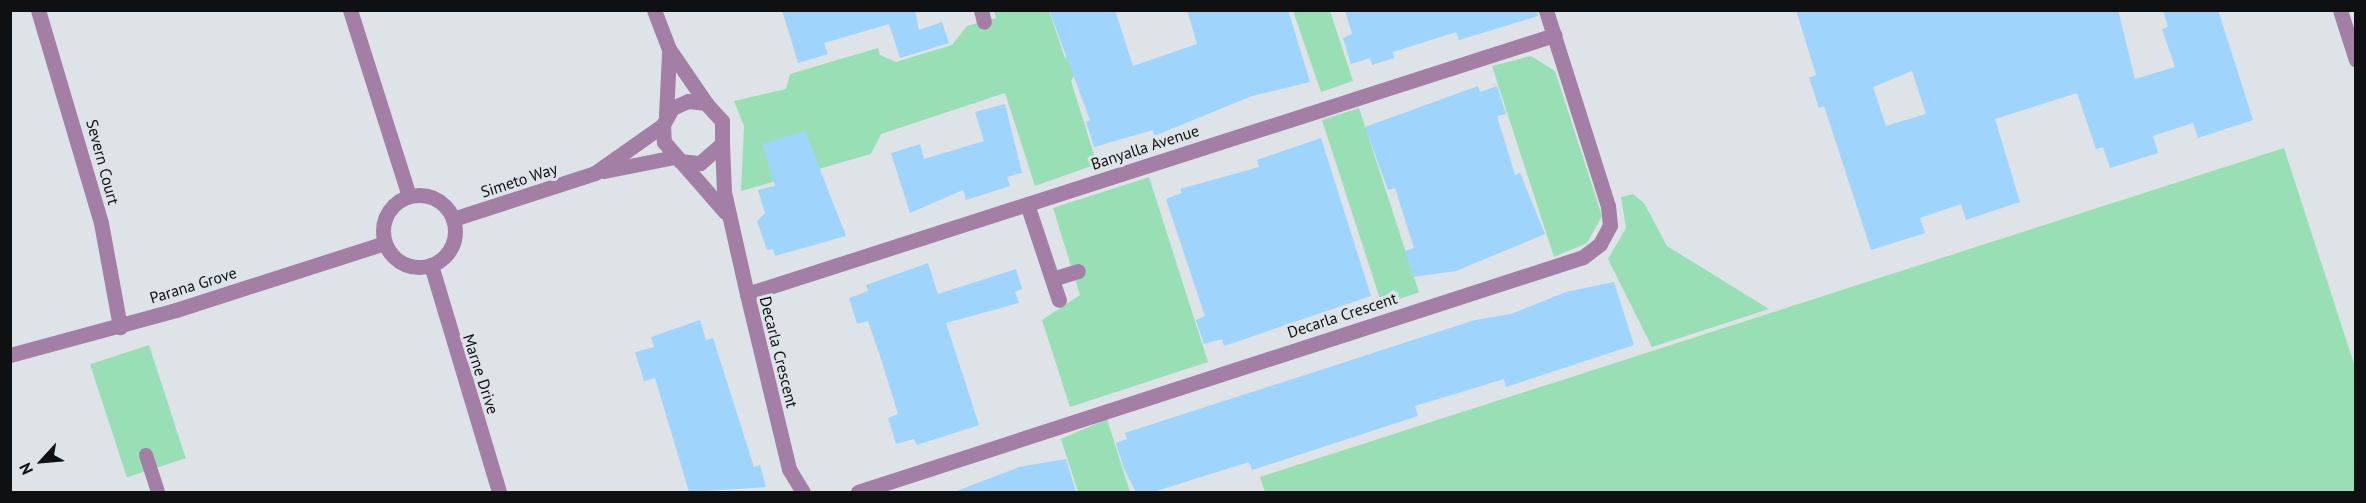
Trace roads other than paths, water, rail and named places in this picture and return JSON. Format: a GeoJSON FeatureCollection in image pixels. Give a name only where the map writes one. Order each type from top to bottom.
{"type":"FeatureCollection","features":[{"type":"Feature","properties":{"kind":"street","name":"Severn Court"},"geometry":{"type":"LineString","coordinates":[[38,10],[101,223],[120,327]]}},
{"type":"Feature","properties":{"kind":"street"},"geometry":{"type":"LineString","coordinates":[[350,10],[409,196]]}},
{"type":"Feature","properties":{"kind":"street"},"geometry":{"type":"LineString","coordinates":[[654,10],[669,49],[706,103],[722,121],[722,144],[700,163],[677,159],[664,142],[669,49]]}},
{"type":"Feature","properties":{"kind":"street","name":"Decarla Crescent"},"geometry":{"type":"LineString","coordinates":[[858,492],[1583,257],[1600,244],[1610,225],[1608,206],[1546,10]]}},
{"type":"Feature","properties":{"kind":"street"},"geometry":{"type":"LineString","coordinates":[[2340,10],[2355,60]]}},
{"type":"Feature","properties":{"kind":"street","name":"Banyalla Avenue"},"geometry":{"type":"LineString","coordinates":[[747,294],[1554,34]]}},
{"type":"Feature","properties":{"kind":"street"},"geometry":{"type":"LineString","coordinates":[[665,120],[688,101],[706,103]]}},
{"type":"Feature","properties":{"kind":"street","name":"Simeto Way"},"geometry":{"type":"LineString","coordinates":[[595,173],[665,120]]}},
{"type":"Feature","properties":{"kind":"street","name":"Decarla Crescent"},"geometry":{"type":"LineString","coordinates":[[722,144],[729,216],[747,294],[789,469],[803,492]]}},
{"type":"Feature","properties":{"kind":"street","name":"Decarla Crescent"},"geometry":{"type":"LineString","coordinates":[[677,159],[729,216]]}},
{"type":"Feature","properties":{"kind":"street","name":"Simeto Way"},"geometry":{"type":"LineString","coordinates":[[453,219],[595,173],[677,159]]}},
{"type":"Feature","properties":{"kind":"street"},"geometry":{"type":"LineString","coordinates":[[409,196],[431,196],[453,219],[454,241],[430,266],[409,266],[385,243],[385,220],[409,196]]}},
{"type":"Feature","properties":{"kind":"street"},"geometry":{"type":"LineString","coordinates":[[1027,204],[1059,300]]}},
{"type":"Feature","properties":{"kind":"street","name":"Parana Grove"},"geometry":{"type":"LineString","coordinates":[[10,356],[120,327],[385,243]]}},
{"type":"Feature","properties":{"kind":"street","name":"Marne Drive"},"geometry":{"type":"LineString","coordinates":[[430,266],[499,492]]}},
{"type":"Feature","properties":{"kind":"street"},"geometry":{"type":"LineString","coordinates":[[1052,279],[1078,271]]}},
{"type":"Feature","properties":{"kind":"lane"},"geometry":{"type":"LineString","coordinates":[[146,455],[158,492]]}}]}
